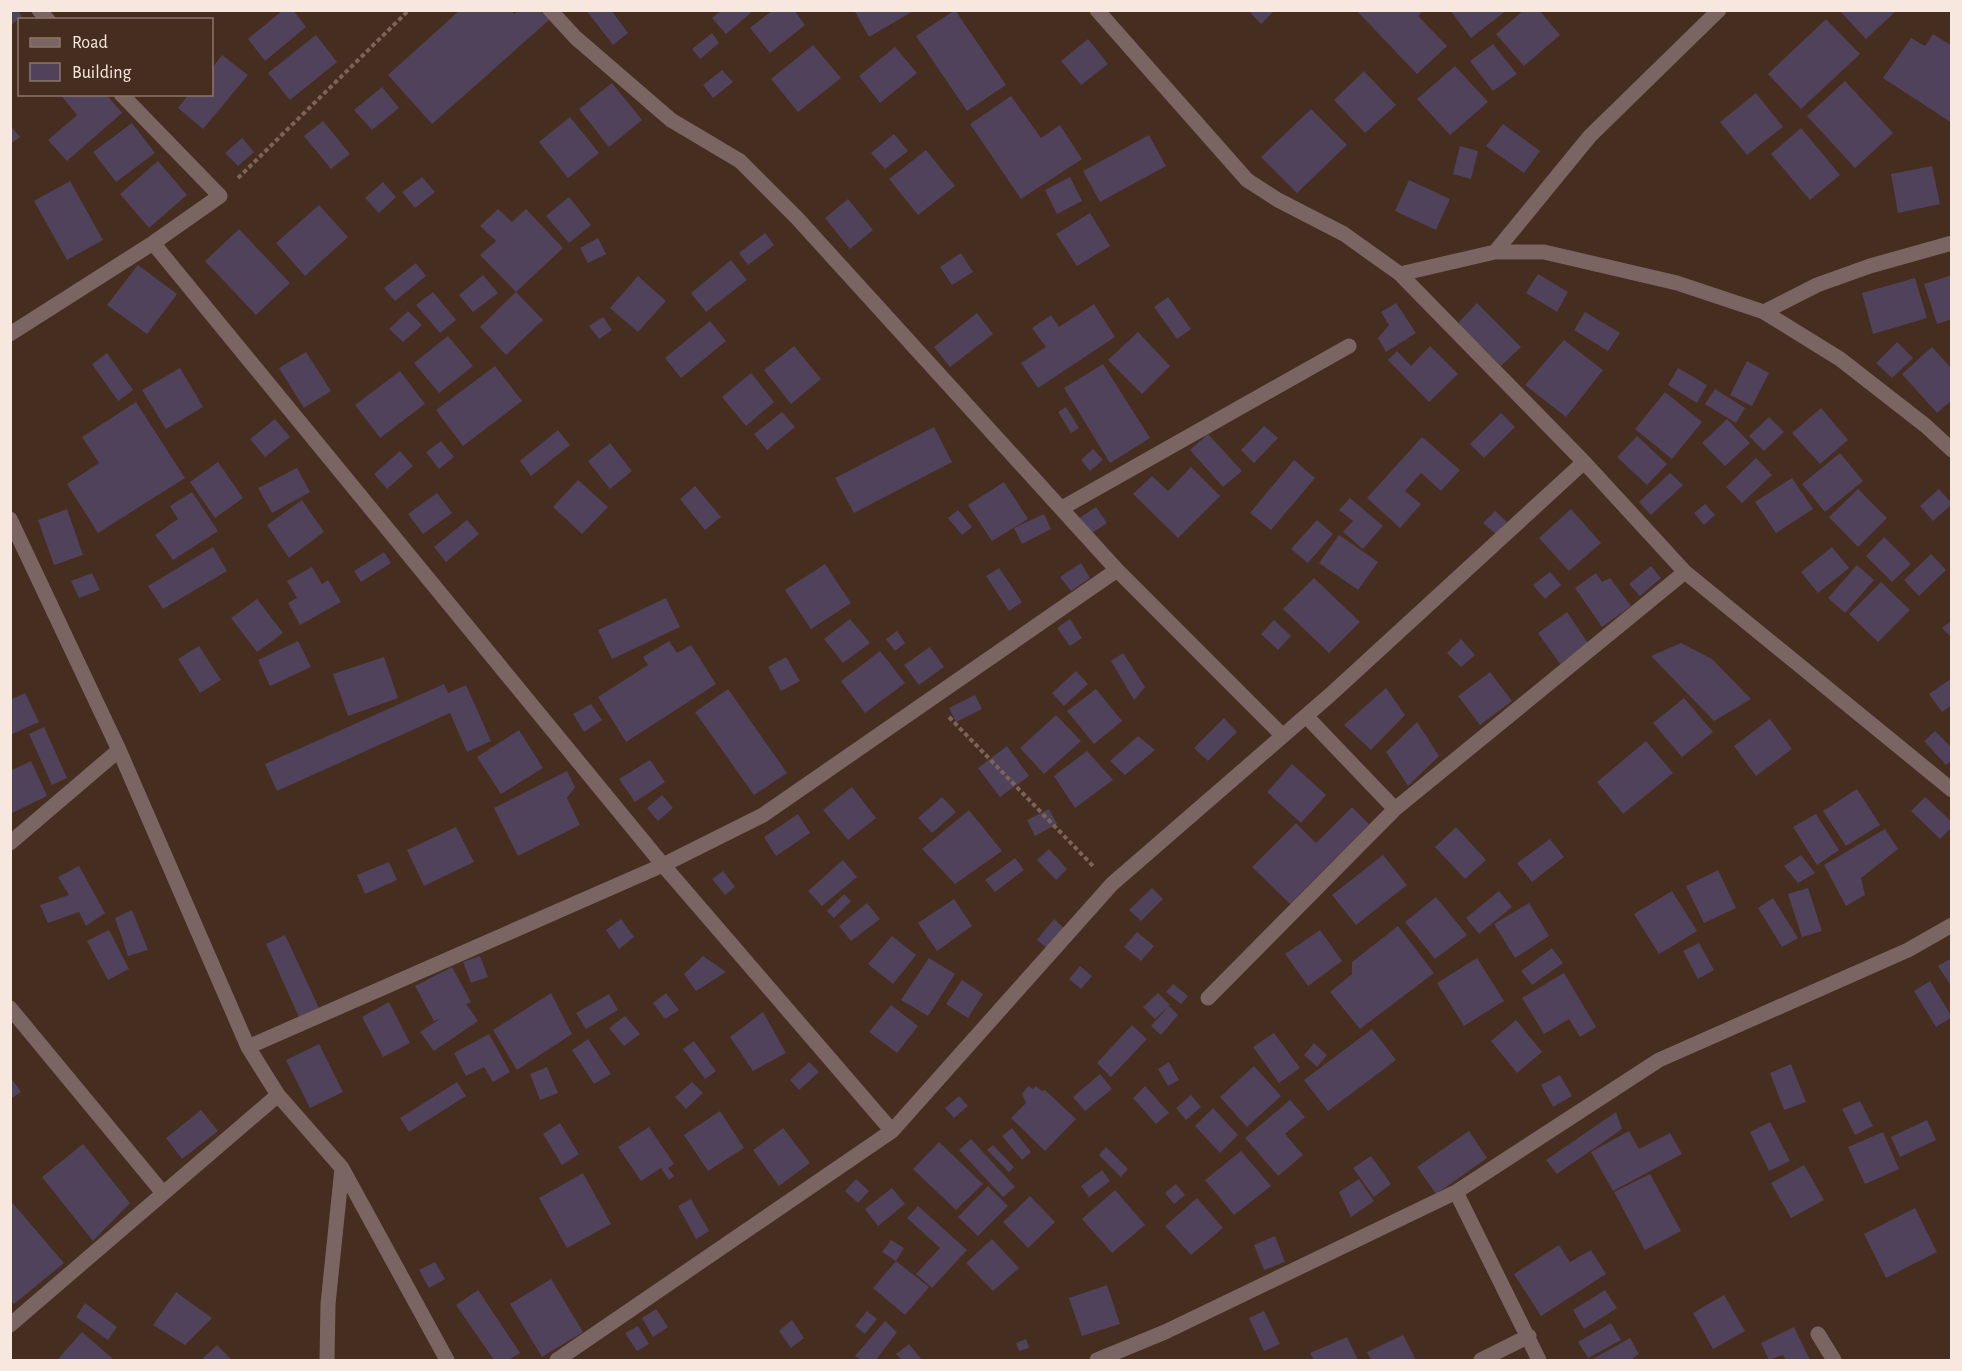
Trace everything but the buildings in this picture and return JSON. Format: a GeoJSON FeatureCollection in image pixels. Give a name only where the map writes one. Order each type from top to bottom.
{"type":"FeatureCollection","features":[{"type":"Feature","properties":{"kind":"street"},"geometry":{"type":"LineString","coordinates":[[550,10],[576,38],[671,120],[740,161],[797,218],[1117,570],[1283,736]]}},
{"type":"Feature","properties":{"kind":"street"},"geometry":{"type":"LineString","coordinates":[[1097,10],[1247,180],[1278,200],[1344,234],[1400,274],[1584,462],[1685,572],[1952,790]]}},
{"type":"Feature","properties":{"kind":"street"},"geometry":{"type":"LineString","coordinates":[[1495,252],[1590,136],[1719,10]]}},
{"type":"Feature","properties":{"kind":"street"},"geometry":{"type":"LineString","coordinates":[[10,334],[153,243],[220,196],[123,96]]}},
{"type":"Feature","properties":{"kind":"street"},"geometry":{"type":"LineString","coordinates":[[153,243],[663,865],[892,1131]]}},
{"type":"Feature","properties":{"kind":"street"},"geometry":{"type":"LineString","coordinates":[[1764,312],[1817,285],[1952,243]]}},
{"type":"Feature","properties":{"kind":"street"},"geometry":{"type":"LineString","coordinates":[[1400,274],[1495,252],[1544,252],[1593,261],[1677,283],[1764,312],[1840,359],[1926,426],[1952,450]]}},
{"type":"Feature","properties":{"kind":"street"},"geometry":{"type":"LineString","coordinates":[[1062,508],[1349,346]]}},
{"type":"Feature","properties":{"kind":"street"},"geometry":{"type":"LineString","coordinates":[[557,1360],[892,1131],[1112,885],[1306,716],[1584,462]]}},
{"type":"Feature","properties":{"kind":"street"},"geometry":{"type":"LineString","coordinates":[[10,519],[120,750],[248,1047],[278,1095],[342,1168],[447,1360]]}},
{"type":"Feature","properties":{"kind":"street"},"geometry":{"type":"LineString","coordinates":[[248,1047],[663,865],[763,815],[1117,570]]}},
{"type":"Feature","properties":{"kind":"street"},"geometry":{"type":"LineString","coordinates":[[1208,999],[1395,809],[1685,572]]}},
{"type":"Feature","properties":{"kind":"street"},"geometry":{"type":"LineString","coordinates":[[1306,716],[1395,809]]}},
{"type":"Feature","properties":{"kind":"street"},"geometry":{"type":"LineString","coordinates":[[10,843],[120,750]]}},
{"type":"Feature","properties":{"kind":"street"},"geometry":{"type":"LineString","coordinates":[[1097,1360],[1165,1332],[1456,1192],[1659,1060],[1908,950],[1952,925]]}},
{"type":"Feature","properties":{"kind":"street"},"geometry":{"type":"LineString","coordinates":[[10,1008],[163,1192]]}},
{"type":"Feature","properties":{"kind":"street"},"geometry":{"type":"LineString","coordinates":[[10,1325],[278,1095]]}},
{"type":"Feature","properties":{"kind":"street"},"geometry":{"type":"LineString","coordinates":[[327,1360],[328,1304],[342,1168]]}},
{"type":"Feature","properties":{"kind":"street"},"geometry":{"type":"LineString","coordinates":[[1456,1192],[1539,1360]]}},
{"type":"Feature","properties":{"kind":"street"},"geometry":{"type":"LineString","coordinates":[[1818,1334],[1834,1360]]}},
{"type":"Feature","properties":{"kind":"street"},"geometry":{"type":"LineString","coordinates":[[1480,1360],[1529,1336]]}},
{"type":"Feature","properties":{"kind":"path"},"geometry":{"type":"LineString","coordinates":[[220,196],[409,10]]}},
{"type":"Feature","properties":{"kind":"path"},"geometry":{"type":"LineString","coordinates":[[932,699],[1112,885]]}}]}
